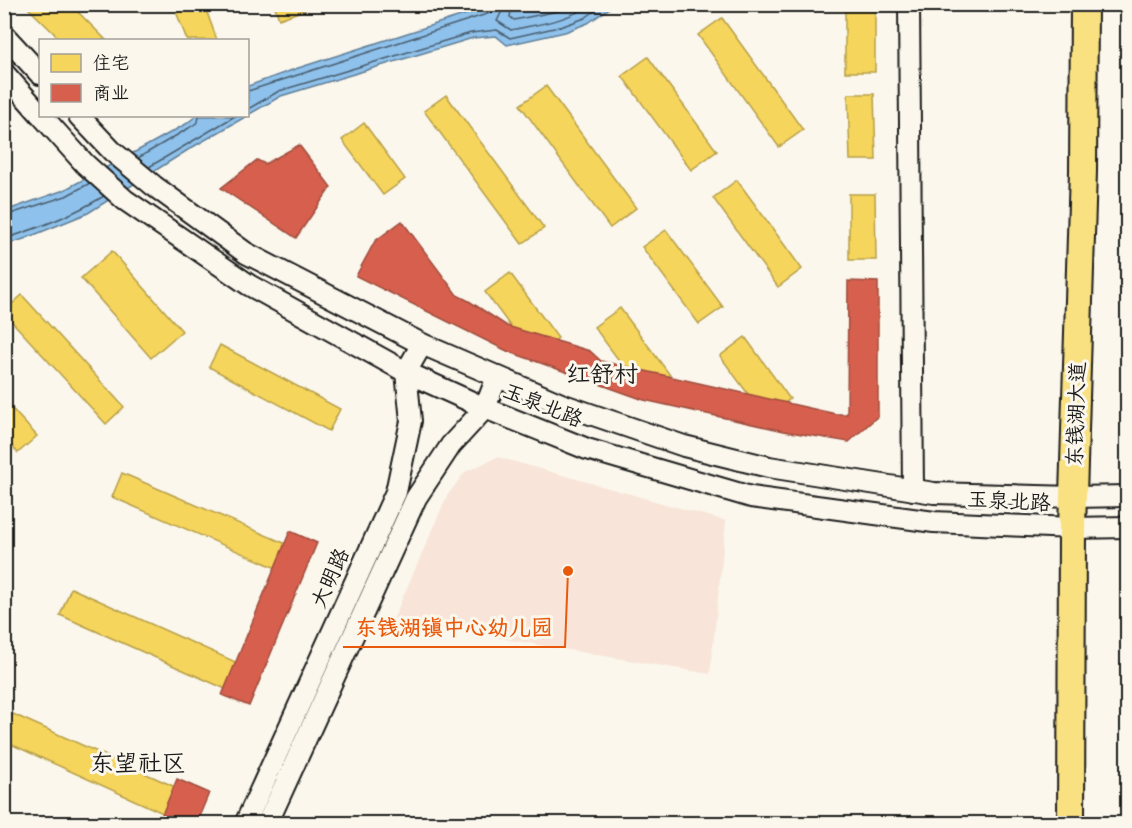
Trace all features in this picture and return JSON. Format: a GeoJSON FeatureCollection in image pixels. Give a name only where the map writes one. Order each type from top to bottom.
{"type":"FeatureCollection","features":[{"type":"Feature","properties":{"kind":"main road","name":"东钱湖大道"},"geometry":{"type":"LineString","coordinates":[[1071,822],[1072,528],[1083,171],[1084,4]]}},
{"type":"Feature","properties":{"kind":"street"},"geometry":{"type":"LineString","coordinates":[[909,4],[914,490]]}},
{"type":"Feature","properties":{"kind":"street"},"geometry":{"type":"LineString","coordinates":[[4,35],[39,73]]}},
{"type":"Feature","properties":{"kind":"street","name":"玉泉北路"},"geometry":{"type":"LineString","coordinates":[[4,73],[39,113]]}},
{"type":"Feature","properties":{"kind":"street","name":"玉泉北路"},"geometry":{"type":"LineString","coordinates":[[43,117],[85,164],[124,200],[249,285],[406,372],[485,408],[587,448],[752,496],[934,522],[1119,528]]}},
{"type":"Feature","properties":{"kind":"street","name":"玉泉北路"},"geometry":{"type":"LineString","coordinates":[[80,117],[112,152],[154,186],[246,253],[422,344],[561,404],[684,446],[769,467],[934,493],[1121,496]]}},
{"type":"Feature","properties":{"kind":"street"},"geometry":{"type":"LineString","coordinates":[[406,372],[422,344]]}},
{"type":"Feature","properties":{"kind":"street","name":"大明路"},"geometry":{"type":"LineString","coordinates":[[245,824],[396,492],[411,421],[406,372]]}},
{"type":"Feature","properties":{"kind":"street"},"geometry":{"type":"LineString","coordinates":[[267,824],[416,498],[452,444],[485,408],[497,377]]}},
{"type":"Feature","properties":{"kind":"shaded area"},"geometry":{"type":"Polygon","coordinates":[[[497,457],[726,521],[710,674],[393,620],[447,496],[465,472],[497,457]]]}},
{"type":"Feature","properties":{"kind":"water"},"geometry":{"type":"Polygon","coordinates":[[[498,4],[614,5],[588,23],[565,32],[507,45],[496,36],[473,38],[281,96],[249,114],[249,86],[498,4]]]}},
{"type":"Feature","properties":{"kind":"water"},"geometry":{"type":"Polygon","coordinates":[[[195,117],[245,117],[191,148],[88,213],[5,245],[5,211],[64,190],[186,124],[195,117]]]}},
{"type":"Feature","properties":{"kind":"building: 住宅"},"geometry":{"type":"Polygon","coordinates":[[[29,4],[70,4],[105,39],[60,39],[27,7],[29,4]]]}},
{"type":"Feature","properties":{"kind":"building: 住宅"},"geometry":{"type":"Polygon","coordinates":[[[173,4],[204,4],[217,39],[187,39],[173,4]]]}},
{"type":"Feature","properties":{"kind":"building: 住宅"},"geometry":{"type":"Polygon","coordinates":[[[274,4],[305,4],[307,9],[279,19],[274,4]]]}},
{"type":"Feature","properties":{"kind":"building: 住宅"},"geometry":{"type":"Polygon","coordinates":[[[845,4],[875,4],[875,72],[845,72],[845,4]]]}},
{"type":"Feature","properties":{"kind":"building: 住宅"},"geometry":{"type":"Polygon","coordinates":[[[722,18],[803,130],[779,147],[698,35],[722,18]]]}},
{"type":"Feature","properties":{"kind":"building: 住宅"},"geometry":{"type":"Polygon","coordinates":[[[648,57],[717,151],[691,170],[622,76],[648,57]]]}},
{"type":"Feature","properties":{"kind":"building: 住宅"},"geometry":{"type":"Polygon","coordinates":[[[546,86],[636,208],[610,228],[520,105],[546,86]]]}},
{"type":"Feature","properties":{"kind":"building: 住宅"},"geometry":{"type":"Polygon","coordinates":[[[848,94],[874,94],[876,160],[850,160],[848,94]]]}},
{"type":"Feature","properties":{"kind":"building: 住宅"},"geometry":{"type":"Polygon","coordinates":[[[446,95],[544,228],[522,244],[424,111],[446,95]]]}},
{"type":"Feature","properties":{"kind":"building: 住宅"},"geometry":{"type":"Polygon","coordinates":[[[364,123],[405,179],[383,195],[342,140],[364,123]]]}},
{"type":"Feature","properties":{"kind":"building: 住宅"},"geometry":{"type":"Polygon","coordinates":[[[737,180],[802,269],[778,287],[713,198],[737,180]]]}},
{"type":"Feature","properties":{"kind":"building: 住宅"},"geometry":{"type":"Polygon","coordinates":[[[849,194],[875,194],[876,260],[849,260],[849,194]]]}},
{"type":"Feature","properties":{"kind":"building: 住宅"},"geometry":{"type":"Polygon","coordinates":[[[402,223],[452,291],[426,310],[376,243],[402,223]]]}},
{"type":"Feature","properties":{"kind":"building: 住宅"},"geometry":{"type":"Polygon","coordinates":[[[666,230],[723,307],[699,324],[642,247],[666,230]]]}},
{"type":"Feature","properties":{"kind":"building: 住宅"},"geometry":{"type":"Polygon","coordinates":[[[112,251],[182,331],[151,358],[81,278],[112,251]]]}},
{"type":"Feature","properties":{"kind":"building: 住宅"},"geometry":{"type":"Polygon","coordinates":[[[510,273],[558,338],[533,357],[485,292],[510,273]]]}},
{"type":"Feature","properties":{"kind":"building: 住宅"},"geometry":{"type":"Polygon","coordinates":[[[850,283],[876,283],[877,414],[850,414],[850,283]]]}},
{"type":"Feature","properties":{"kind":"building: 住宅"},"geometry":{"type":"Polygon","coordinates":[[[22,295],[124,407],[106,424],[4,313],[22,295]]]}},
{"type":"Feature","properties":{"kind":"building: 住宅"},"geometry":{"type":"Polygon","coordinates":[[[620,308],[670,375],[644,394],[594,327],[620,308]]]}},
{"type":"Feature","properties":{"kind":"building: 住宅"},"geometry":{"type":"Polygon","coordinates":[[[745,337],[790,399],[765,417],[720,356],[745,337]]]}},
{"type":"Feature","properties":{"kind":"building: 住宅"},"geometry":{"type":"Polygon","coordinates":[[[220,345],[340,409],[329,431],[209,367],[220,345]]]}},
{"type":"Feature","properties":{"kind":"building: 住宅"},"geometry":{"type":"Polygon","coordinates":[[[4,400],[37,436],[18,453],[4,437],[4,400]]]}},
{"type":"Feature","properties":{"kind":"building: 住宅"},"geometry":{"type":"Polygon","coordinates":[[[122,473],[307,553],[297,577],[112,497],[122,473]]]}},
{"type":"Feature","properties":{"kind":"building: 住宅"},"geometry":{"type":"Polygon","coordinates":[[[71,588],[260,673],[248,699],[60,615],[71,588]]]}},
{"type":"Feature","properties":{"kind":"building: 住宅"},"geometry":{"type":"Polygon","coordinates":[[[13,714],[202,799],[191,824],[4,741],[4,732],[13,714]]]}},
{"type":"Feature","properties":{"kind":"building: 商业"},"geometry":{"type":"Polygon","coordinates":[[[299,145],[331,187],[296,238],[221,188],[257,160],[265,164],[299,145]]]}},
{"type":"Feature","properties":{"kind":"building: 商业"},"geometry":{"type":"Polygon","coordinates":[[[402,221],[457,295],[507,326],[590,351],[601,361],[836,414],[847,414],[848,281],[878,282],[878,416],[849,442],[784,431],[644,400],[507,351],[356,276],[375,241],[402,221]]]}},
{"type":"Feature","properties":{"kind":"building: 商业"},"geometry":{"type":"Polygon","coordinates":[[[290,531],[317,543],[249,706],[222,695],[290,531]]]}},
{"type":"Feature","properties":{"kind":"building: 商业"},"geometry":{"type":"Polygon","coordinates":[[[177,779],[209,793],[196,824],[158,824],[177,779]]]}},
{"type":"Feature","properties":{"kind":"place","name":"东钱湖镇中心幼儿园"},"geometry":{"type":"Point","coordinates":[568,571]}},
{"type":"Feature","properties":{"kind":"district","name":"红舒村"},"geometry":{"type":"Point","coordinates":[602,374]}},
{"type":"Feature","properties":{"kind":"district","name":"东望社区"},"geometry":{"type":"Point","coordinates":[138,763]}}]}
